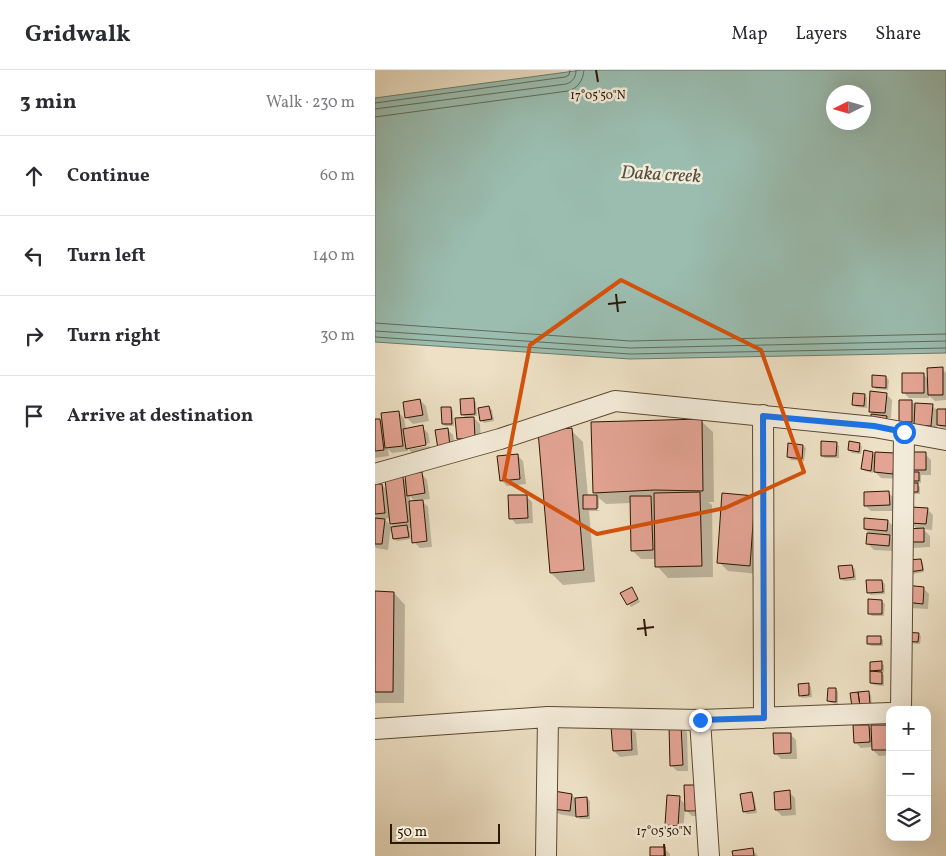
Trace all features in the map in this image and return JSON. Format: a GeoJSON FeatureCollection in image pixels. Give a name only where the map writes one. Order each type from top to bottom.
{"type":"FeatureCollection","features":[{"type":"Feature","properties":{"kind":"street"},"geometry":{"type":"LineString","coordinates":[[375,474],[500,439],[615,401],[874,426],[946,440]]}},
{"type":"Feature","properties":{"kind":"street"},"geometry":{"type":"LineString","coordinates":[[763,416],[764,718]]}},
{"type":"Feature","properties":{"kind":"street"},"geometry":{"type":"LineString","coordinates":[[901,706],[904,432]]}},
{"type":"Feature","properties":{"kind":"street"},"geometry":{"type":"LineString","coordinates":[[375,729],[548,717],[700,720],[886,713]]}},
{"type":"Feature","properties":{"kind":"street"},"geometry":{"type":"LineString","coordinates":[[546,856],[548,717]]}},
{"type":"Feature","properties":{"kind":"street"},"geometry":{"type":"LineString","coordinates":[[700,720],[709,856]]}},
{"type":"Feature","properties":{"kind":"highlighted area"},"geometry":{"type":"Polygon","coordinates":[[[621,280],[761,350],[804,472],[725,508],[597,534],[504,479],[530,345],[621,280]]]}},
{"type":"Feature","properties":{"kind":"water","name":"Daka creek"},"geometry":{"type":"Polygon","coordinates":[[[582,70],[946,70],[946,353],[630,359],[375,342],[375,98],[582,70]]]}},
{"type":"Feature","properties":{"kind":"building"},"geometry":{"type":"Polygon","coordinates":[[[943,367],[943,395],[928,395],[927,368],[943,367]]]}},
{"type":"Feature","properties":{"kind":"building"},"geometry":{"type":"Polygon","coordinates":[[[902,373],[924,373],[924,393],[902,393],[902,373]]]}},
{"type":"Feature","properties":{"kind":"building"},"geometry":{"type":"Polygon","coordinates":[[[872,375],[886,376],[886,388],[872,387],[872,375]]]}},
{"type":"Feature","properties":{"kind":"building"},"geometry":{"type":"Polygon","coordinates":[[[870,391],[887,393],[885,413],[869,412],[870,391]]]}},
{"type":"Feature","properties":{"kind":"building"},"geometry":{"type":"Polygon","coordinates":[[[853,393],[865,394],[864,406],[852,405],[853,393]]]}},
{"type":"Feature","properties":{"kind":"building"},"geometry":{"type":"Polygon","coordinates":[[[474,398],[475,414],[461,415],[460,399],[474,398]]]}},
{"type":"Feature","properties":{"kind":"building"},"geometry":{"type":"Polygon","coordinates":[[[420,399],[423,415],[405,418],[403,402],[420,399]]]}},
{"type":"Feature","properties":{"kind":"building"},"geometry":{"type":"Polygon","coordinates":[[[899,400],[912,400],[912,422],[899,422],[899,400]]]}},
{"type":"Feature","properties":{"kind":"building"},"geometry":{"type":"Polygon","coordinates":[[[915,403],[933,404],[931,426],[914,425],[915,403]]]}},
{"type":"Feature","properties":{"kind":"building"},"geometry":{"type":"Polygon","coordinates":[[[489,406],[492,419],[480,421],[478,408],[489,406]]]}},
{"type":"Feature","properties":{"kind":"building"},"geometry":{"type":"Polygon","coordinates":[[[441,407],[451,407],[452,424],[442,424],[441,407]]]}},
{"type":"Feature","properties":{"kind":"building"},"geometry":{"type":"Polygon","coordinates":[[[937,409],[946,409],[946,426],[937,425],[937,409]]]}},
{"type":"Feature","properties":{"kind":"building"},"geometry":{"type":"Polygon","coordinates":[[[399,411],[403,446],[385,448],[381,413],[399,411]]]}},
{"type":"Feature","properties":{"kind":"building"},"geometry":{"type":"Polygon","coordinates":[[[871,414],[887,416],[886,423],[871,422],[871,414]]]}},
{"type":"Feature","properties":{"kind":"building"},"geometry":{"type":"Polygon","coordinates":[[[474,417],[475,438],[457,439],[455,418],[474,417]]]}},
{"type":"Feature","properties":{"kind":"building"},"geometry":{"type":"Polygon","coordinates":[[[375,419],[380,419],[384,450],[375,451],[375,419]]]}},
{"type":"Feature","properties":{"kind":"building"},"geometry":{"type":"Polygon","coordinates":[[[702,419],[703,491],[655,490],[593,493],[591,422],[702,419]]]}},
{"type":"Feature","properties":{"kind":"building"},"geometry":{"type":"Polygon","coordinates":[[[423,425],[426,445],[406,449],[403,429],[423,425]]]}},
{"type":"Feature","properties":{"kind":"building"},"geometry":{"type":"Polygon","coordinates":[[[448,428],[450,447],[438,449],[435,430],[448,428]]]}},
{"type":"Feature","properties":{"kind":"building"},"geometry":{"type":"Polygon","coordinates":[[[572,428],[584,570],[550,573],[538,431],[572,428]]]}},
{"type":"Feature","properties":{"kind":"building"},"geometry":{"type":"Polygon","coordinates":[[[821,441],[837,442],[836,456],[821,456],[821,441]]]}},
{"type":"Feature","properties":{"kind":"building"},"geometry":{"type":"Polygon","coordinates":[[[849,441],[860,443],[859,452],[848,450],[849,441]]]}},
{"type":"Feature","properties":{"kind":"building"},"geometry":{"type":"Polygon","coordinates":[[[788,443],[803,445],[802,459],[787,457],[788,443]]]}},
{"type":"Feature","properties":{"kind":"building"},"geometry":{"type":"Polygon","coordinates":[[[864,450],[873,452],[871,471],[861,469],[864,450]]]}},
{"type":"Feature","properties":{"kind":"building"},"geometry":{"type":"Polygon","coordinates":[[[875,452],[895,453],[893,474],[874,472],[875,452]]]}},
{"type":"Feature","properties":{"kind":"building"},"geometry":{"type":"Polygon","coordinates":[[[909,452],[926,452],[926,470],[908,470],[909,452]]]}},
{"type":"Feature","properties":{"kind":"building"},"geometry":{"type":"Polygon","coordinates":[[[518,454],[520,479],[500,481],[497,456],[518,454]]]}},
{"type":"Feature","properties":{"kind":"building"},"geometry":{"type":"Polygon","coordinates":[[[422,472],[425,493],[407,496],[405,475],[422,472]]]}},
{"type":"Feature","properties":{"kind":"building"},"geometry":{"type":"Polygon","coordinates":[[[910,472],[919,472],[919,481],[910,481],[910,472]]]}},
{"type":"Feature","properties":{"kind":"building"},"geometry":{"type":"Polygon","coordinates":[[[403,477],[408,522],[390,524],[385,479],[403,477]]]}},
{"type":"Feature","properties":{"kind":"building"},"geometry":{"type":"Polygon","coordinates":[[[906,483],[918,483],[918,492],[906,492],[906,483]]]}},
{"type":"Feature","properties":{"kind":"building"},"geometry":{"type":"Polygon","coordinates":[[[375,484],[382,484],[385,513],[375,514],[375,484]]]}},
{"type":"Feature","properties":{"kind":"building"},"geometry":{"type":"Polygon","coordinates":[[[889,491],[890,505],[864,506],[864,492],[889,491]]]}},
{"type":"Feature","properties":{"kind":"building"},"geometry":{"type":"Polygon","coordinates":[[[700,492],[702,566],[655,567],[654,493],[700,492]]]}},
{"type":"Feature","properties":{"kind":"building"},"geometry":{"type":"Polygon","coordinates":[[[722,493],[755,496],[750,566],[717,563],[722,493]]]}},
{"type":"Feature","properties":{"kind":"building"},"geometry":{"type":"Polygon","coordinates":[[[508,495],[527,495],[528,518],[509,519],[508,495]]]}},
{"type":"Feature","properties":{"kind":"building"},"geometry":{"type":"Polygon","coordinates":[[[583,495],[597,495],[597,509],[583,509],[583,495]]]}},
{"type":"Feature","properties":{"kind":"building"},"geometry":{"type":"Polygon","coordinates":[[[630,496],[651,496],[653,550],[631,551],[630,496]]]}},
{"type":"Feature","properties":{"kind":"building"},"geometry":{"type":"Polygon","coordinates":[[[423,500],[427,541],[412,543],[409,501],[423,500]]]}},
{"type":"Feature","properties":{"kind":"building"},"geometry":{"type":"Polygon","coordinates":[[[911,507],[928,508],[926,524],[910,523],[911,507]]]}},
{"type":"Feature","properties":{"kind":"building"},"geometry":{"type":"Polygon","coordinates":[[[375,518],[385,519],[382,544],[375,544],[375,518]]]}},
{"type":"Feature","properties":{"kind":"building"},"geometry":{"type":"Polygon","coordinates":[[[864,518],[888,520],[887,531],[864,529],[864,518]]]}},
{"type":"Feature","properties":{"kind":"building"},"geometry":{"type":"Polygon","coordinates":[[[407,525],[409,537],[393,539],[391,527],[407,525]]]}},
{"type":"Feature","properties":{"kind":"building"},"geometry":{"type":"Polygon","coordinates":[[[924,528],[924,542],[906,542],[905,529],[924,528]]]}},
{"type":"Feature","properties":{"kind":"building"},"geometry":{"type":"Polygon","coordinates":[[[867,533],[890,535],[889,546],[866,544],[867,533]]]}},
{"type":"Feature","properties":{"kind":"building"},"geometry":{"type":"Polygon","coordinates":[[[921,559],[923,570],[909,572],[907,560],[921,559]]]}},
{"type":"Feature","properties":{"kind":"building"},"geometry":{"type":"Polygon","coordinates":[[[852,565],[854,577],[840,579],[838,566],[852,565]]]}},
{"type":"Feature","properties":{"kind":"building"},"geometry":{"type":"Polygon","coordinates":[[[866,580],[882,580],[883,592],[867,593],[866,580]]]}},
{"type":"Feature","properties":{"kind":"building"},"geometry":{"type":"Polygon","coordinates":[[[905,585],[924,587],[923,604],[904,602],[905,585]]]}},
{"type":"Feature","properties":{"kind":"building"},"geometry":{"type":"Polygon","coordinates":[[[632,587],[638,599],[627,605],[620,593],[632,587]]]}},
{"type":"Feature","properties":{"kind":"building"},"geometry":{"type":"Polygon","coordinates":[[[375,591],[394,592],[393,692],[375,692],[375,591]]]}},
{"type":"Feature","properties":{"kind":"building"},"geometry":{"type":"Polygon","coordinates":[[[868,599],[882,600],[882,614],[868,614],[868,599]]]}},
{"type":"Feature","properties":{"kind":"building"},"geometry":{"type":"Polygon","coordinates":[[[903,632],[919,633],[918,642],[903,641],[903,632]]]}},
{"type":"Feature","properties":{"kind":"building"},"geometry":{"type":"Polygon","coordinates":[[[867,636],[881,636],[881,644],[867,644],[867,636]]]}},
{"type":"Feature","properties":{"kind":"building"},"geometry":{"type":"Polygon","coordinates":[[[882,661],[882,670],[870,671],[870,662],[882,661]]]}},
{"type":"Feature","properties":{"kind":"building"},"geometry":{"type":"Polygon","coordinates":[[[870,671],[882,672],[882,684],[870,683],[870,671]]]}},
{"type":"Feature","properties":{"kind":"building"},"geometry":{"type":"Polygon","coordinates":[[[809,683],[809,695],[799,696],[798,684],[809,683]]]}},
{"type":"Feature","properties":{"kind":"building"},"geometry":{"type":"Polygon","coordinates":[[[828,688],[836,688],[836,702],[827,701],[828,688]]]}},
{"type":"Feature","properties":{"kind":"building"},"geometry":{"type":"Polygon","coordinates":[[[869,691],[870,705],[860,706],[858,692],[869,691]]]}},
{"type":"Feature","properties":{"kind":"building"},"geometry":{"type":"Polygon","coordinates":[[[858,692],[860,706],[852,707],[850,693],[858,692]]]}},
{"type":"Feature","properties":{"kind":"building"},"geometry":{"type":"Polygon","coordinates":[[[669,725],[681,725],[683,765],[670,766],[669,725]]]}},
{"type":"Feature","properties":{"kind":"building"},"geometry":{"type":"Polygon","coordinates":[[[853,725],[869,725],[870,742],[854,743],[853,725]]]}},
{"type":"Feature","properties":{"kind":"building"},"geometry":{"type":"Polygon","coordinates":[[[871,725],[886,725],[886,750],[872,750],[871,725]]]}},
{"type":"Feature","properties":{"kind":"building"},"geometry":{"type":"Polygon","coordinates":[[[631,726],[632,750],[613,751],[611,727],[631,726]]]}},
{"type":"Feature","properties":{"kind":"building"},"geometry":{"type":"Polygon","coordinates":[[[773,733],[791,733],[791,753],[774,754],[773,733]]]}},
{"type":"Feature","properties":{"kind":"building"},"geometry":{"type":"Polygon","coordinates":[[[684,785],[696,785],[697,811],[685,811],[684,785]]]}},
{"type":"Feature","properties":{"kind":"building"},"geometry":{"type":"Polygon","coordinates":[[[790,790],[791,809],[775,810],[774,792],[790,790]]]}},
{"type":"Feature","properties":{"kind":"building"},"geometry":{"type":"Polygon","coordinates":[[[554,791],[572,794],[570,811],[551,809],[554,791]]]}},
{"type":"Feature","properties":{"kind":"building"},"geometry":{"type":"Polygon","coordinates":[[[752,792],[755,810],[743,812],[740,794],[752,792]]]}},
{"type":"Feature","properties":{"kind":"building"},"geometry":{"type":"Polygon","coordinates":[[[667,795],[680,796],[678,826],[665,825],[667,795]]]}},
{"type":"Feature","properties":{"kind":"building"},"geometry":{"type":"Polygon","coordinates":[[[587,797],[588,816],[576,817],[575,798],[587,797]]]}},
{"type":"Feature","properties":{"kind":"building"},"geometry":{"type":"Polygon","coordinates":[[[650,847],[665,847],[664,856],[650,856],[650,847]]]}},
{"type":"Feature","properties":{"kind":"building"},"geometry":{"type":"Polygon","coordinates":[[[753,848],[754,856],[733,856],[732,851],[753,848]]]}},
{"type":"Feature","properties":{"kind":"route"},"geometry":{"type":"LineString","coordinates":[[700,720],[764,718],[763,416],[874,426],[904,432]]}}]}
